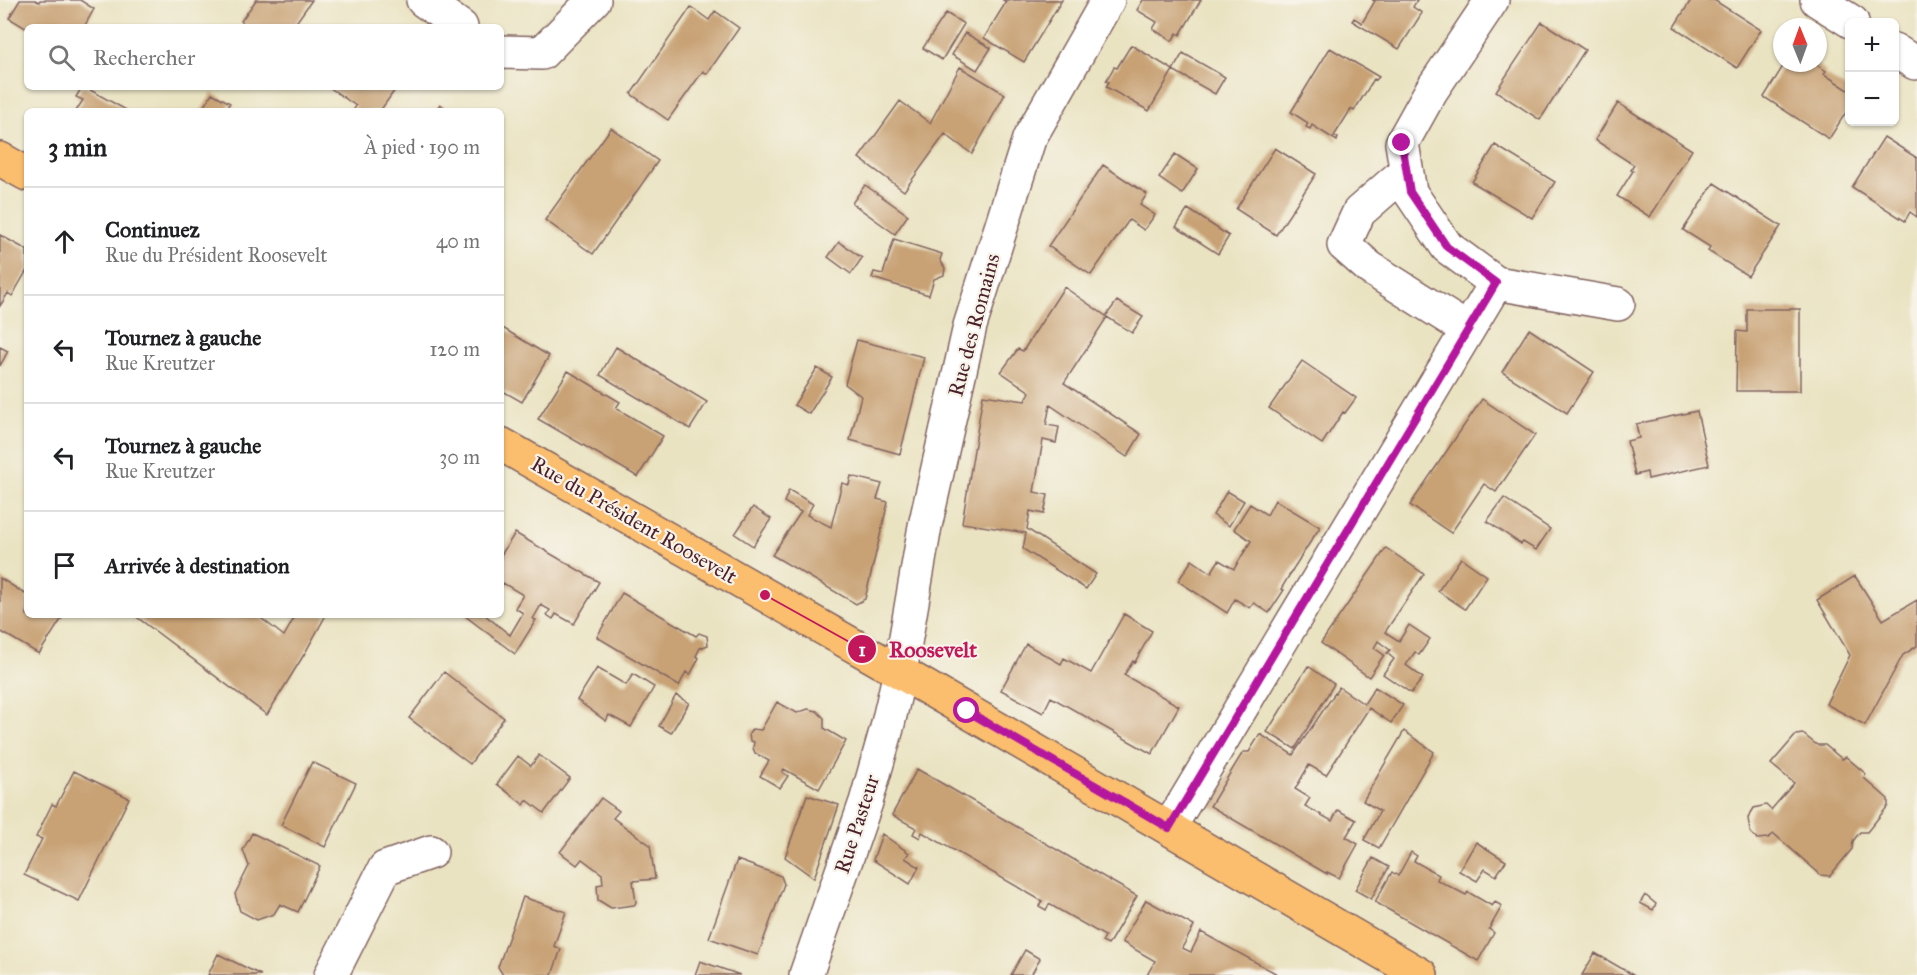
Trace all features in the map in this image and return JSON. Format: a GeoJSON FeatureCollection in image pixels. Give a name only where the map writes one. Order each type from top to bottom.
{"type":"FeatureCollection","features":[{"type":"Feature","properties":{"kind":"main road"},"geometry":{"type":"LineString","coordinates":[[0,159],[24,172]]}},
{"type":"Feature","properties":{"kind":"main road","name":"Rue du Président Roosevelt"},"geometry":{"type":"LineString","coordinates":[[504,446],[900,672],[1421,975]]}},
{"type":"Feature","properties":{"kind":"street"},"geometry":{"type":"LineString","coordinates":[[423,0],[457,24]]}},
{"type":"Feature","properties":{"kind":"street"},"geometry":{"type":"LineString","coordinates":[[504,51],[542,53],[594,0]]}},
{"type":"Feature","properties":{"kind":"street","name":"Rue des Romains"},"geometry":{"type":"LineString","coordinates":[[900,672],[925,526],[970,326],[1029,139],[1108,0]]}},
{"type":"Feature","properties":{"kind":"street"},"geometry":{"type":"LineString","coordinates":[[1492,0],[1431,91],[1402,143],[1410,192],[1447,247],[1496,283],[1618,304]]}},
{"type":"Feature","properties":{"kind":"street"},"geometry":{"type":"LineString","coordinates":[[1817,0],[1846,18]]}},
{"type":"Feature","properties":{"kind":"street"},"geometry":{"type":"LineString","coordinates":[[1899,53],[1915,63],[1917,60]]}},
{"type":"Feature","properties":{"kind":"street"},"geometry":{"type":"LineString","coordinates":[[1407,171],[1359,212],[1344,245],[1370,268],[1468,330]]}},
{"type":"Feature","properties":{"kind":"street"},"geometry":{"type":"LineString","coordinates":[[1169,828],[1496,283]]}},
{"type":"Feature","properties":{"kind":"street","name":"Rue Pasteur"},"geometry":{"type":"LineString","coordinates":[[806,975],[866,802],[900,672]]}},
{"type":"Feature","properties":{"kind":"street"},"geometry":{"type":"LineString","coordinates":[[331,975],[385,868],[432,852]]}},
{"type":"Feature","properties":{"kind":"building"},"geometry":{"type":"Polygon","coordinates":[[[20,0],[39,2],[40,0],[80,0],[94,9],[86,24],[24,24],[24,27],[9,18],[20,0]]]}},
{"type":"Feature","properties":{"kind":"building"},"geometry":{"type":"Polygon","coordinates":[[[256,0],[312,0],[295,24],[245,24],[241,21],[256,0]]]}},
{"type":"Feature","properties":{"kind":"building"},"geometry":{"type":"Polygon","coordinates":[[[1003,0],[1062,0],[1024,62],[984,38],[1006,2],[1003,0]]]}},
{"type":"Feature","properties":{"kind":"building"},"geometry":{"type":"Polygon","coordinates":[[[1143,0],[1201,0],[1180,35],[1177,33],[1172,41],[1153,29],[1157,22],[1137,10],[1143,0]]]}},
{"type":"Feature","properties":{"kind":"building"},"geometry":{"type":"Polygon","coordinates":[[[1372,0],[1417,0],[1413,7],[1422,13],[1399,49],[1352,21],[1354,18],[1362,23],[1375,1],[1372,0]]]}},
{"type":"Feature","properties":{"kind":"building"},"geometry":{"type":"Polygon","coordinates":[[[1691,0],[1714,0],[1761,30],[1737,68],[1674,27],[1691,0]]]}},
{"type":"Feature","properties":{"kind":"building"},"geometry":{"type":"Polygon","coordinates":[[[691,7],[709,20],[715,11],[739,28],[707,74],[703,71],[668,120],[631,94],[691,7]]]}},
{"type":"Feature","properties":{"kind":"building"},"geometry":{"type":"Polygon","coordinates":[[[946,13],[964,24],[942,60],[923,48],[946,13]]]}},
{"type":"Feature","properties":{"kind":"building"},"geometry":{"type":"Polygon","coordinates":[[[1542,22],[1585,50],[1540,120],[1496,91],[1542,22]]]}},
{"type":"Feature","properties":{"kind":"building"},"geometry":{"type":"Polygon","coordinates":[[[965,33],[991,48],[977,70],[952,55],[965,33]]]}},
{"type":"Feature","properties":{"kind":"building"},"geometry":{"type":"Polygon","coordinates":[[[1131,45],[1173,70],[1149,111],[1106,87],[1109,82],[1106,81],[1114,67],[1117,68],[1131,45]]]}},
{"type":"Feature","properties":{"kind":"building"},"geometry":{"type":"Polygon","coordinates":[[[1330,48],[1379,77],[1374,79],[1354,111],[1351,109],[1334,136],[1338,138],[1337,141],[1312,125],[1310,129],[1306,127],[1308,123],[1291,112],[1330,48]]]}},
{"type":"Feature","properties":{"kind":"building"},"geometry":{"type":"Polygon","coordinates":[[[1183,53],[1225,77],[1215,94],[1173,70],[1183,53]]]}},
{"type":"Feature","properties":{"kind":"building"},"geometry":{"type":"Polygon","coordinates":[[[960,67],[1005,94],[972,154],[945,134],[904,191],[859,158],[900,101],[930,123],[960,67]]]}},
{"type":"Feature","properties":{"kind":"building"},"geometry":{"type":"Polygon","coordinates":[[[1779,72],[1825,72],[1824,74],[1845,88],[1845,114],[1829,139],[1764,97],[1779,72]]]}},
{"type":"Feature","properties":{"kind":"building"},"geometry":{"type":"Polygon","coordinates":[[[80,90],[90,90],[123,108],[78,108],[83,100],[76,97],[80,90]]]}},
{"type":"Feature","properties":{"kind":"building"},"geometry":{"type":"Polygon","coordinates":[[[333,90],[395,90],[382,108],[355,108],[356,106],[333,90]]]}},
{"type":"Feature","properties":{"kind":"building"},"geometry":{"type":"Polygon","coordinates":[[[212,93],[230,103],[227,108],[203,108],[212,93]]]}},
{"type":"Feature","properties":{"kind":"building"},"geometry":{"type":"Polygon","coordinates":[[[1618,103],[1692,150],[1650,217],[1617,196],[1633,171],[1631,170],[1634,165],[1595,140],[1618,103]]]}},
{"type":"Feature","properties":{"kind":"building"},"geometry":{"type":"Polygon","coordinates":[[[611,128],[658,161],[593,254],[545,220],[611,128]]]}},
{"type":"Feature","properties":{"kind":"building"},"geometry":{"type":"Polygon","coordinates":[[[1884,137],[1917,158],[1917,217],[1910,212],[1905,221],[1852,187],[1884,137]]]}},
{"type":"Feature","properties":{"kind":"building"},"geometry":{"type":"Polygon","coordinates":[[[1495,145],[1555,182],[1532,218],[1472,182],[1495,145]]]}},
{"type":"Feature","properties":{"kind":"building"},"geometry":{"type":"Polygon","coordinates":[[[1275,148],[1316,174],[1276,235],[1236,209],[1275,148]]]}},
{"type":"Feature","properties":{"kind":"building"},"geometry":{"type":"Polygon","coordinates":[[[1175,154],[1198,169],[1182,194],[1159,178],[1175,154]]]}},
{"type":"Feature","properties":{"kind":"building"},"geometry":{"type":"Polygon","coordinates":[[[1103,165],[1147,194],[1140,205],[1155,215],[1144,230],[1129,220],[1091,275],[1048,246],[1103,165]]]}},
{"type":"Feature","properties":{"kind":"building"},"geometry":{"type":"Polygon","coordinates":[[[1714,183],[1781,226],[1748,276],[1708,251],[1710,247],[1683,230],[1714,183]]]}},
{"type":"Feature","properties":{"kind":"building"},"geometry":{"type":"Polygon","coordinates":[[[865,185],[908,215],[895,234],[852,203],[865,185]]]}},
{"type":"Feature","properties":{"kind":"building"},"geometry":{"type":"Polygon","coordinates":[[[1188,209],[1229,236],[1218,254],[1176,227],[1188,209]]]}},
{"type":"Feature","properties":{"kind":"building"},"geometry":{"type":"Polygon","coordinates":[[[0,235],[24,248],[24,275],[12,296],[8,293],[0,306],[0,235]]]}},
{"type":"Feature","properties":{"kind":"building"},"geometry":{"type":"Polygon","coordinates":[[[894,239],[942,254],[940,260],[945,268],[944,275],[934,279],[929,295],[872,278],[874,272],[883,274],[894,239]]]}},
{"type":"Feature","properties":{"kind":"building"},"geometry":{"type":"Polygon","coordinates":[[[839,242],[862,258],[851,274],[828,257],[839,242]]]}},
{"type":"Feature","properties":{"kind":"building"},"geometry":{"type":"Polygon","coordinates":[[[1064,287],[1106,316],[1117,301],[1143,317],[1132,333],[1107,317],[1064,383],[1141,434],[1127,457],[1050,405],[1046,425],[1059,427],[1056,443],[1043,440],[1034,492],[1048,495],[1044,514],[1030,511],[1027,529],[1096,574],[1086,589],[1023,549],[1026,533],[962,523],[983,395],[1025,401],[1030,392],[1001,372],[1018,349],[1023,351],[1064,287]]]}},
{"type":"Feature","properties":{"kind":"building"},"geometry":{"type":"Polygon","coordinates":[[[1747,309],[1800,309],[1800,391],[1736,391],[1737,331],[1747,332],[1747,309]]]}},
{"type":"Feature","properties":{"kind":"building"},"geometry":{"type":"Polygon","coordinates":[[[504,329],[549,356],[522,402],[504,392],[504,329]]]}},
{"type":"Feature","properties":{"kind":"building"},"geometry":{"type":"Polygon","coordinates":[[[1529,329],[1594,372],[1567,413],[1502,372],[1529,329]]]}},
{"type":"Feature","properties":{"kind":"building"},"geometry":{"type":"Polygon","coordinates":[[[857,340],[924,357],[900,454],[850,440],[861,396],[845,384],[857,340]]]}},
{"type":"Feature","properties":{"kind":"building"},"geometry":{"type":"Polygon","coordinates":[[[0,347],[8,351],[0,366],[0,347]]]}},
{"type":"Feature","properties":{"kind":"building"},"geometry":{"type":"Polygon","coordinates":[[[616,347],[707,402],[690,429],[600,375],[616,347]]]}},
{"type":"Feature","properties":{"kind":"building"},"geometry":{"type":"Polygon","coordinates":[[[1302,361],[1356,398],[1345,413],[1343,412],[1322,444],[1269,408],[1302,361]]]}},
{"type":"Feature","properties":{"kind":"building"},"geometry":{"type":"Polygon","coordinates":[[[817,368],[832,377],[809,414],[794,405],[817,368]]]}},
{"type":"Feature","properties":{"kind":"building"},"geometry":{"type":"Polygon","coordinates":[[[568,371],[620,402],[616,408],[663,436],[638,477],[538,419],[568,371]]]}},
{"type":"Feature","properties":{"kind":"building"},"geometry":{"type":"Polygon","coordinates":[[[1482,399],[1535,435],[1496,492],[1484,484],[1451,533],[1410,505],[1482,399]]]}},
{"type":"Feature","properties":{"kind":"building"},"geometry":{"type":"Polygon","coordinates":[[[1697,411],[1709,465],[1648,479],[1647,472],[1635,475],[1627,441],[1639,438],[1636,424],[1697,411]]]}},
{"type":"Feature","properties":{"kind":"building"},"geometry":{"type":"Polygon","coordinates":[[[851,476],[882,484],[877,499],[888,502],[865,599],[856,604],[772,555],[801,512],[784,502],[789,490],[813,504],[807,515],[831,527],[842,483],[849,485],[851,476]]]}},
{"type":"Feature","properties":{"kind":"building"},"geometry":{"type":"Polygon","coordinates":[[[1227,491],[1244,501],[1229,526],[1213,515],[1227,491]]]}},
{"type":"Feature","properties":{"kind":"building"},"geometry":{"type":"Polygon","coordinates":[[[1504,498],[1550,529],[1536,550],[1523,542],[1521,544],[1487,521],[1504,498]]]}},
{"type":"Feature","properties":{"kind":"building"},"geometry":{"type":"Polygon","coordinates":[[[1275,500],[1320,527],[1281,589],[1284,590],[1269,613],[1254,603],[1250,608],[1235,599],[1227,613],[1178,581],[1192,560],[1211,573],[1219,560],[1234,569],[1251,541],[1234,529],[1250,504],[1267,515],[1275,500]]]}},
{"type":"Feature","properties":{"kind":"building"},"geometry":{"type":"Polygon","coordinates":[[[753,507],[771,519],[753,546],[735,534],[753,507]]]}},
{"type":"Feature","properties":{"kind":"building"},"geometry":{"type":"Polygon","coordinates":[[[515,533],[599,582],[574,624],[556,614],[553,619],[547,615],[550,610],[541,605],[533,619],[536,620],[515,654],[468,618],[489,618],[510,635],[523,613],[515,608],[523,595],[504,584],[504,550],[515,533]]]}},
{"type":"Feature","properties":{"kind":"building"},"geometry":{"type":"Polygon","coordinates":[[[1386,548],[1424,574],[1385,632],[1399,641],[1409,625],[1430,639],[1419,655],[1415,652],[1406,665],[1423,678],[1411,693],[1383,674],[1394,659],[1387,653],[1390,650],[1378,641],[1374,648],[1384,655],[1369,677],[1321,643],[1386,548]]]}},
{"type":"Feature","properties":{"kind":"building"},"geometry":{"type":"Polygon","coordinates":[[[1461,558],[1487,576],[1465,609],[1438,591],[1461,558]]]}},
{"type":"Feature","properties":{"kind":"building"},"geometry":{"type":"Polygon","coordinates":[[[1855,576],[1883,620],[1917,600],[1917,646],[1903,655],[1865,725],[1826,704],[1850,655],[1817,600],[1855,576]]]}},
{"type":"Feature","properties":{"kind":"building"},"geometry":{"type":"Polygon","coordinates":[[[0,578],[24,593],[24,618],[62,618],[39,654],[0,631],[0,578]]]}},
{"type":"Feature","properties":{"kind":"building"},"geometry":{"type":"Polygon","coordinates":[[[622,593],[696,636],[699,633],[707,636],[708,645],[700,648],[696,656],[699,658],[690,675],[686,672],[679,686],[597,637],[622,593]]]}},
{"type":"Feature","properties":{"kind":"building"},"geometry":{"type":"Polygon","coordinates":[[[1124,614],[1152,631],[1135,662],[1133,661],[1124,675],[1179,706],[1152,754],[1051,697],[1043,713],[1001,690],[1026,644],[1061,664],[1064,658],[1091,673],[1124,614]]]}},
{"type":"Feature","properties":{"kind":"building"},"geometry":{"type":"Polygon","coordinates":[[[138,618],[261,618],[284,636],[294,618],[324,618],[267,715],[138,618]]]}},
{"type":"Feature","properties":{"kind":"building"},"geometry":{"type":"Polygon","coordinates":[[[1308,666],[1334,684],[1295,749],[1267,732],[1308,666]]]}},
{"type":"Feature","properties":{"kind":"building"},"geometry":{"type":"Polygon","coordinates":[[[597,668],[626,685],[633,674],[654,687],[631,727],[609,715],[606,721],[577,700],[597,668]]]}},
{"type":"Feature","properties":{"kind":"building"},"geometry":{"type":"Polygon","coordinates":[[[444,672],[504,718],[470,764],[409,718],[444,672]]]}},
{"type":"Feature","properties":{"kind":"building"},"geometry":{"type":"Polygon","coordinates":[[[1339,687],[1364,704],[1375,687],[1403,705],[1391,723],[1369,708],[1326,775],[1309,765],[1295,789],[1310,798],[1305,806],[1332,821],[1338,810],[1356,820],[1346,837],[1358,844],[1339,878],[1327,872],[1327,874],[1210,806],[1243,752],[1249,752],[1260,734],[1293,755],[1339,687]]]}},
{"type":"Feature","properties":{"kind":"building"},"geometry":{"type":"Polygon","coordinates":[[[676,695],[689,703],[671,733],[659,726],[676,695]]]}},
{"type":"Feature","properties":{"kind":"building"},"geometry":{"type":"Polygon","coordinates":[[[777,702],[797,713],[808,709],[817,711],[824,718],[824,728],[846,741],[819,789],[784,769],[782,772],[788,776],[780,788],[760,776],[769,761],[755,753],[754,742],[750,741],[749,734],[752,729],[761,730],[777,702]]]}},
{"type":"Feature","properties":{"kind":"building"},"geometry":{"type":"Polygon","coordinates":[[[1404,731],[1434,752],[1379,848],[1364,840],[1380,811],[1363,801],[1404,731]]]}},
{"type":"Feature","properties":{"kind":"building"},"geometry":{"type":"Polygon","coordinates":[[[1803,734],[1817,745],[1825,745],[1842,759],[1846,757],[1866,774],[1864,778],[1888,799],[1888,806],[1867,832],[1860,832],[1853,841],[1852,849],[1830,876],[1821,875],[1774,834],[1768,838],[1757,839],[1750,832],[1748,818],[1754,808],[1766,805],[1771,810],[1794,783],[1771,764],[1796,735],[1803,734]]]}},
{"type":"Feature","properties":{"kind":"building"},"geometry":{"type":"Polygon","coordinates":[[[539,755],[570,778],[544,813],[527,800],[524,805],[497,784],[518,756],[531,766],[539,755]]]}},
{"type":"Feature","properties":{"kind":"building"},"geometry":{"type":"Polygon","coordinates":[[[312,762],[356,783],[325,847],[281,825],[312,762]]]}},
{"type":"Feature","properties":{"kind":"building"},"geometry":{"type":"Polygon","coordinates":[[[917,769],[1137,896],[1108,945],[1102,942],[1105,936],[1049,904],[1046,910],[1039,906],[1042,901],[922,832],[920,838],[913,834],[916,828],[892,815],[917,769]]]}},
{"type":"Feature","properties":{"kind":"building"},"geometry":{"type":"Polygon","coordinates":[[[74,771],[129,798],[79,901],[24,875],[42,839],[36,837],[52,804],[56,806],[74,771]]]}},
{"type":"Feature","properties":{"kind":"building"},"geometry":{"type":"Polygon","coordinates":[[[807,795],[839,805],[814,878],[785,857],[807,795]]]}},
{"type":"Feature","properties":{"kind":"building"},"geometry":{"type":"Polygon","coordinates":[[[601,798],[619,811],[613,818],[650,845],[655,879],[633,881],[636,903],[634,905],[611,908],[598,900],[597,885],[603,884],[602,874],[582,859],[577,865],[560,852],[601,798]]]}},
{"type":"Feature","properties":{"kind":"building"},"geometry":{"type":"Polygon","coordinates":[[[252,833],[320,866],[298,912],[280,904],[274,914],[257,920],[240,911],[235,894],[249,866],[243,850],[252,833]]]}},
{"type":"Feature","properties":{"kind":"building"},"geometry":{"type":"Polygon","coordinates":[[[882,834],[909,853],[905,858],[919,867],[910,884],[873,860],[882,834]]]}},
{"type":"Feature","properties":{"kind":"building"},"geometry":{"type":"Polygon","coordinates":[[[1476,842],[1506,861],[1496,876],[1485,869],[1477,881],[1459,871],[1476,842]]]}},
{"type":"Feature","properties":{"kind":"building"},"geometry":{"type":"Polygon","coordinates":[[[1411,852],[1417,856],[1414,861],[1439,875],[1437,880],[1466,895],[1468,892],[1492,906],[1495,902],[1502,906],[1489,929],[1494,933],[1478,961],[1375,902],[1392,872],[1398,876],[1411,852]]]}},
{"type":"Feature","properties":{"kind":"building"},"geometry":{"type":"Polygon","coordinates":[[[1373,858],[1389,867],[1371,899],[1355,890],[1373,858]]]}},
{"type":"Feature","properties":{"kind":"building"},"geometry":{"type":"Polygon","coordinates":[[[737,860],[781,876],[784,884],[758,955],[709,938],[737,860]]]}},
{"type":"Feature","properties":{"kind":"building"},"geometry":{"type":"Polygon","coordinates":[[[1645,895],[1656,904],[1653,910],[1640,903],[1645,895]]]}},
{"type":"Feature","properties":{"kind":"building"},"geometry":{"type":"Polygon","coordinates":[[[523,897],[566,912],[554,946],[561,949],[552,975],[503,975],[498,967],[523,897]]]}},
{"type":"Feature","properties":{"kind":"building"},"geometry":{"type":"Polygon","coordinates":[[[1146,900],[1194,926],[1182,948],[1191,952],[1201,932],[1279,975],[1147,975],[1155,961],[1122,942],[1146,900]]]}},
{"type":"Feature","properties":{"kind":"building"},"geometry":{"type":"Polygon","coordinates":[[[1025,950],[1040,959],[1031,975],[1011,975],[1025,950]]]}},
{"type":"Feature","properties":{"kind":"building"},"geometry":{"type":"Polygon","coordinates":[[[1595,953],[1633,975],[1582,975],[1595,953]]]}},
{"type":"Feature","properties":{"kind":"building"},"geometry":{"type":"Polygon","coordinates":[[[218,954],[261,975],[208,975],[218,954]]]}},
{"type":"Feature","properties":{"kind":"building"},"geometry":{"type":"Polygon","coordinates":[[[700,961],[740,975],[695,975],[700,961]]]}},
{"type":"Feature","properties":{"kind":"place","name":"Roosevelt"},"geometry":{"type":"Point","coordinates":[765,595]}},
{"type":"Feature","properties":{"kind":"route"},"geometry":{"type":"LineString","coordinates":[[967,711],[1169,828],[1496,283],[1447,247],[1410,192],[1402,143]]}}]}
